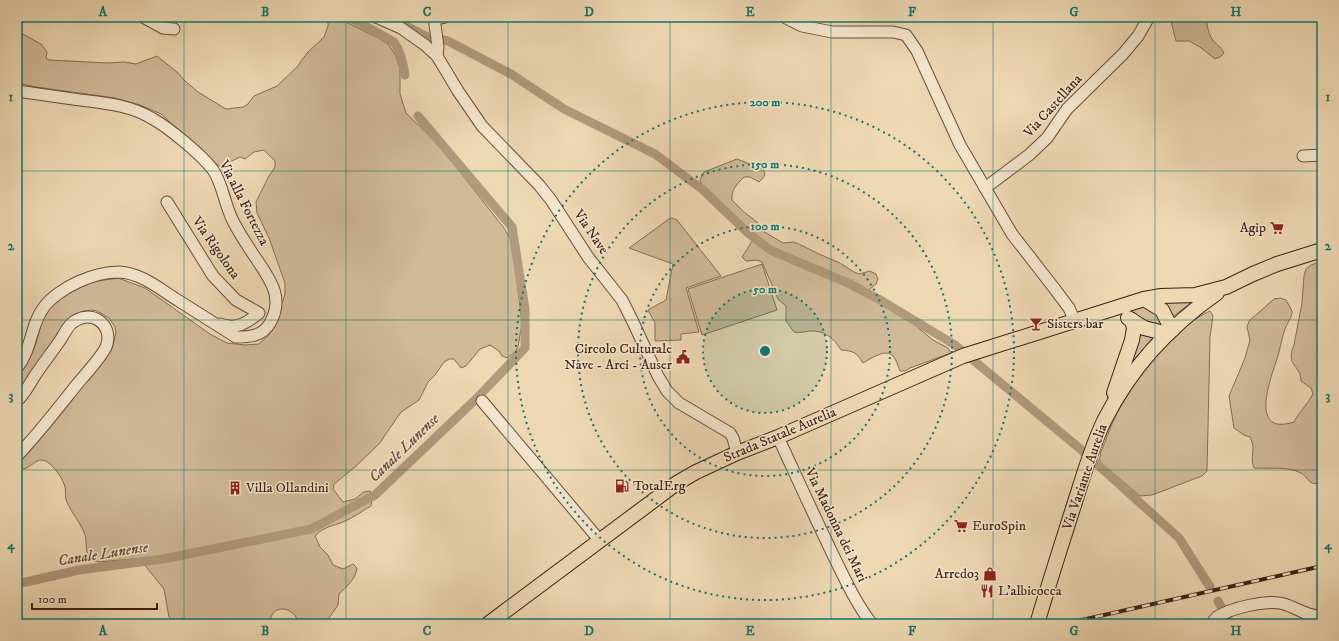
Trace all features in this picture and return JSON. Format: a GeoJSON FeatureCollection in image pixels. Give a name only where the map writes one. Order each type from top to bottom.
{"type":"FeatureCollection","features":[{"type":"Feature","properties":{"kind":"main road","name":"Strada Statale Aurelia"},"geometry":{"type":"LineString","coordinates":[[1193,311],[1226,287],[1253,274],[1277,264],[1322,250]]}},
{"type":"Feature","properties":{"kind":"main road","name":"Strada Statale Aurelia"},"geometry":{"type":"LineString","coordinates":[[488,624],[598,540],[677,483],[696,472],[737,453],[778,437],[967,355],[1144,299],[1161,296],[1195,295],[1226,287]]}},
{"type":"Feature","properties":{"kind":"main road"},"geometry":{"type":"LineString","coordinates":[[1106,312],[1120,314],[1144,328],[1170,332],[1162,310],[1144,299]]}},
{"type":"Feature","properties":{"kind":"main road","name":"Via Variante Aurelia"},"geometry":{"type":"LineString","coordinates":[[1037,624],[1086,466],[1105,418],[1122,390],[1153,349],[1193,311]]}},
{"type":"Feature","properties":{"kind":"main road"},"geometry":{"type":"LineString","coordinates":[[1105,418],[1132,340],[1134,328],[1132,320]]}},
{"type":"Feature","properties":{"kind":"street"},"geometry":{"type":"LineString","coordinates":[[143,17],[163,28],[174,29]]}},
{"type":"Feature","properties":{"kind":"street"},"geometry":{"type":"LineString","coordinates":[[376,17],[401,28],[438,52]]}},
{"type":"Feature","properties":{"kind":"street"},"geometry":{"type":"LineString","coordinates":[[784,17],[802,26],[832,32],[893,32],[906,35],[917,51],[960,145],[1012,234],[1069,308],[1075,322]]}},
{"type":"Feature","properties":{"kind":"street","name":"Via Castellana"},"geometry":{"type":"LineString","coordinates":[[985,188],[1029,155],[1047,138],[1067,109],[1128,48],[1138,36],[1149,17]]}},
{"type":"Feature","properties":{"kind":"street","name":"Via Nave"},"geometry":{"type":"LineString","coordinates":[[438,18],[436,32],[438,52],[458,91],[482,126],[539,185],[551,200],[588,257],[622,300],[658,376],[667,391],[680,403],[730,432],[737,453]]}},
{"type":"Feature","properties":{"kind":"street","name":"Via alla Fortezza"},"geometry":{"type":"LineString","coordinates":[[17,91],[122,106],[139,111],[154,119],[185,143],[213,170],[218,179],[232,219],[244,240],[266,272],[274,288],[277,300],[275,314],[269,325],[261,333],[249,338],[236,337],[156,286],[136,276],[120,272],[105,273],[87,278],[72,285],[45,305],[38,315],[24,360],[17,368]]}},
{"type":"Feature","properties":{"kind":"street"},"geometry":{"type":"LineString","coordinates":[[1304,156],[1322,155]]}},
{"type":"Feature","properties":{"kind":"street","name":"Via Rigolona"},"geometry":{"type":"LineString","coordinates":[[167,202],[213,276],[236,300],[259,313],[247,322],[229,327],[208,320]]}},
{"type":"Feature","properties":{"kind":"street"},"geometry":{"type":"LineString","coordinates":[[17,401],[71,325],[80,318],[88,317],[95,318],[104,324],[108,335],[106,348],[34,438],[17,456]]}},
{"type":"Feature","properties":{"kind":"street"},"geometry":{"type":"LineString","coordinates":[[482,400],[598,540]]}},
{"type":"Feature","properties":{"kind":"street","name":"Via Madonna dei Mari"},"geometry":{"type":"LineString","coordinates":[[778,437],[852,593],[863,613],[872,624]]}},
{"type":"Feature","properties":{"kind":"street"},"geometry":{"type":"LineString","coordinates":[[1214,621],[1231,611],[1261,603],[1272,602],[1283,604],[1316,616],[1322,616]]}},
{"type":"Feature","properties":{"kind":"shaded area"},"geometry":{"type":"Polygon","coordinates":[[[336,17],[389,45],[396,56],[400,69],[400,94],[406,113],[439,145],[504,228],[512,242],[522,323],[518,347],[515,352],[507,358],[502,356],[499,351],[490,345],[480,349],[466,366],[461,368],[454,359],[449,359],[444,362],[428,382],[419,400],[401,412],[379,444],[355,467],[334,484],[333,489],[343,502],[355,499],[364,492],[370,491],[373,495],[371,506],[347,520],[325,529],[315,536],[320,547],[328,555],[333,565],[343,569],[353,564],[357,568],[353,579],[339,594],[338,605],[329,618],[319,624],[299,624],[293,613],[283,609],[274,612],[271,617],[270,624],[188,624],[182,618],[178,622],[169,617],[164,589],[143,563],[133,559],[99,562],[90,558],[87,551],[86,538],[79,522],[71,511],[66,500],[64,484],[61,477],[49,463],[42,460],[37,461],[23,469],[18,467],[18,461],[56,418],[112,349],[116,332],[115,327],[109,318],[97,311],[92,310],[79,313],[66,324],[17,392],[17,374],[31,355],[43,317],[51,306],[67,294],[91,282],[118,278],[145,288],[210,334],[227,343],[245,345],[259,344],[268,336],[275,326],[285,294],[285,283],[269,238],[257,213],[256,202],[275,167],[275,161],[264,150],[254,152],[245,159],[240,157],[220,167],[161,114],[140,105],[115,98],[17,83],[17,31],[41,44],[47,52],[46,58],[49,60],[108,63],[124,62],[136,64],[157,56],[198,92],[226,109],[243,107],[248,104],[254,96],[277,86],[297,67],[307,53],[324,37],[328,26],[328,21],[336,17]]]}},
{"type":"Feature","properties":{"kind":"shaded area"},"geometry":{"type":"Polygon","coordinates":[[[1170,17],[1206,17],[1211,37],[1224,53],[1215,59],[1200,47],[1189,41],[1176,41],[1170,17]]]}},
{"type":"Feature","properties":{"kind":"shaded area"},"geometry":{"type":"Polygon","coordinates":[[[737,159],[763,169],[765,174],[759,182],[750,177],[744,177],[732,193],[732,200],[757,222],[763,231],[783,243],[794,242],[799,244],[840,263],[859,274],[870,271],[876,274],[878,279],[876,284],[864,294],[911,322],[933,340],[948,348],[951,353],[905,371],[900,371],[895,359],[890,354],[886,353],[878,355],[863,363],[854,353],[841,350],[832,338],[824,333],[815,331],[794,332],[786,321],[786,306],[778,299],[762,262],[757,260],[746,261],[742,257],[754,238],[753,235],[702,186],[700,180],[704,172],[737,159]]]}},
{"type":"Feature","properties":{"kind":"shaded area"},"geometry":{"type":"Polygon","coordinates":[[[672,218],[677,220],[721,276],[686,288],[699,332],[681,334],[681,340],[655,341],[655,323],[648,310],[666,300],[673,264],[629,248],[672,218]]]}},
{"type":"Feature","properties":{"kind":"shaded area"},"geometry":{"type":"Polygon","coordinates":[[[1322,261],[1322,482],[1314,484],[1301,473],[1290,469],[1254,468],[1252,460],[1252,442],[1250,437],[1234,428],[1229,396],[1245,358],[1250,340],[1247,327],[1249,321],[1274,299],[1280,298],[1286,300],[1292,310],[1292,314],[1284,333],[1267,394],[1267,415],[1272,421],[1280,424],[1294,422],[1309,401],[1313,394],[1311,388],[1301,381],[1299,372],[1291,357],[1302,303],[1306,269],[1311,265],[1322,261]]]}},
{"type":"Feature","properties":{"kind":"shaded area"},"geometry":{"type":"Polygon","coordinates":[[[762,264],[777,310],[702,335],[688,289],[762,264]]]}},
{"type":"Feature","properties":{"kind":"shaded area"},"geometry":{"type":"Polygon","coordinates":[[[1196,299],[1171,318],[1158,300],[1196,299]]]}},
{"type":"Feature","properties":{"kind":"shaded area"},"geometry":{"type":"Polygon","coordinates":[[[1138,305],[1155,309],[1164,324],[1157,329],[1126,309],[1138,305]]]}},
{"type":"Feature","properties":{"kind":"shaded area"},"geometry":{"type":"Polygon","coordinates":[[[1210,311],[1213,316],[1210,337],[1207,471],[1202,476],[1152,495],[1140,496],[1100,462],[1102,449],[1117,413],[1133,386],[1152,361],[1181,330],[1195,319],[1210,311]]]}},
{"type":"Feature","properties":{"kind":"shaded area"},"geometry":{"type":"Polygon","coordinates":[[[1141,333],[1154,336],[1128,368],[1133,358],[1141,333]]]}},
{"type":"Feature","properties":{"kind":"waterway","name":"Canale Lunense"},"geometry":{"type":"LineString","coordinates":[[349,17],[394,42],[400,54],[405,75]]}},
{"type":"Feature","properties":{"kind":"waterway"},"geometry":{"type":"LineString","coordinates":[[390,17],[425,36],[448,41],[511,74],[564,109],[655,154],[703,190],[747,232],[770,250],[848,283],[882,301],[955,345],[1078,447],[1179,538],[1210,587]]}},
{"type":"Feature","properties":{"kind":"waterway","name":"Canale Lunense"},"geometry":{"type":"LineString","coordinates":[[17,584],[79,570],[163,559],[311,529],[375,495],[476,399],[525,348],[525,309],[512,227],[418,116]]}},
{"type":"Feature","properties":{"kind":"waterway"},"geometry":{"type":"LineString","coordinates":[[1218,601],[1230,624]]}},
{"type":"Feature","properties":{"kind":"railway"},"geometry":{"type":"LineString","coordinates":[[1064,624],[1322,566]]}},
{"type":"Feature","properties":{"kind":"place","name":"Agip"},"geometry":{"type":"Point","coordinates":[1277,228]}},
{"type":"Feature","properties":{"kind":"place","name":"Sisters bar"},"geometry":{"type":"Point","coordinates":[1036,324]}},
{"type":"Feature","properties":{"kind":"place","name":"Circolo Culturale Nave - Arci - Auser"},"geometry":{"type":"Point","coordinates":[683,357]}},
{"type":"Feature","properties":{"kind":"place","name":"TotalErg"},"geometry":{"type":"Point","coordinates":[622,486]}},
{"type":"Feature","properties":{"kind":"place","name":"Villa Ollandini"},"geometry":{"type":"Point","coordinates":[235,488]}},
{"type":"Feature","properties":{"kind":"place","name":"EuroSpin"},"geometry":{"type":"Point","coordinates":[961,526]}},
{"type":"Feature","properties":{"kind":"place","name":"Arredo3"},"geometry":{"type":"Point","coordinates":[990,574]}},
{"type":"Feature","properties":{"kind":"place","name":"L'albicocca"},"geometry":{"type":"Point","coordinates":[987,591]}}]}
